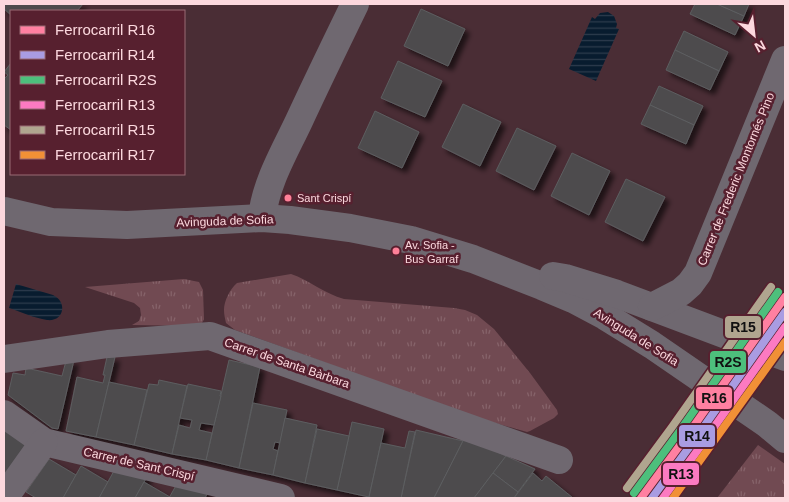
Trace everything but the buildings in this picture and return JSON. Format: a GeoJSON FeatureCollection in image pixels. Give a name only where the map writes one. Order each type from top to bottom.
{"type":"FeatureCollection","features":[{"type":"Feature","properties":{"kind":"street"},"geometry":{"type":"LineString","coordinates":[[262,218],[267,191],[355,4]]}},
{"type":"Feature","properties":{"kind":"street","name":"Carrer de Frederic Montornés Pino"},"geometry":{"type":"LineString","coordinates":[[652,307],[681,292],[698,273],[785,60]]}},
{"type":"Feature","properties":{"kind":"street","name":"Avinguda de Sofia"},"geometry":{"type":"LineString","coordinates":[[4,211],[51,222],[101,225],[166,224],[262,218],[299,221],[388,235],[474,259],[565,278],[617,294],[785,357]]}},
{"type":"Feature","properties":{"kind":"street","name":"Avinguda de Sofia"},"geometry":{"type":"LineString","coordinates":[[474,259],[573,299],[605,316],[652,345],[767,424],[785,439]]}},
{"type":"Feature","properties":{"kind":"street","name":"Carrer de Santa Bàrbara"},"geometry":{"type":"LineString","coordinates":[[4,359],[108,344],[210,336],[559,460]]}},
{"type":"Feature","properties":{"kind":"street","name":"Carrer de Sant Crispí"},"geometry":{"type":"LineString","coordinates":[[4,414],[44,442],[281,498]]}},
{"type":"Feature","properties":{"kind":"street"},"geometry":{"type":"LineString","coordinates":[[4,498],[44,442]]}},
{"type":"Feature","properties":{"kind":"green space"},"geometry":{"type":"Polygon","coordinates":[[[291,274],[344,299],[454,308],[477,315],[494,329],[530,373],[558,414],[527,432],[436,406],[235,330],[226,323],[225,303],[237,283],[291,274]]]}},
{"type":"Feature","properties":{"kind":"green space"},"geometry":{"type":"Polygon","coordinates":[[[184,279],[199,282],[203,290],[204,319],[202,323],[196,326],[132,325],[139,321],[141,315],[140,308],[134,303],[85,287],[184,279]]]}},
{"type":"Feature","properties":{"kind":"green space"},"geometry":{"type":"Polygon","coordinates":[[[758,445],[785,464],[785,498],[717,498],[758,445]]]}},
{"type":"Feature","properties":{"kind":"water"},"geometry":{"type":"Polygon","coordinates":[[[608,12],[614,16],[617,24],[616,28],[619,29],[596,81],[569,69],[592,17],[595,19],[600,13],[608,12]]]}},
{"type":"Feature","properties":{"kind":"water"},"geometry":{"type":"Polygon","coordinates":[[[16,284],[58,298],[62,307],[60,315],[53,320],[47,320],[9,308],[16,284]]]}},
{"type":"Feature","properties":{"kind":"rail line","name":"R15"},"geometry":{"type":"LineString","coordinates":[[627,488],[771,287]]}},
{"type":"Feature","properties":{"kind":"rail line","name":"R2S"},"geometry":{"type":"LineString","coordinates":[[634,493],[778,292]]}},
{"type":"Feature","properties":{"kind":"rail line","name":"R16"},"geometry":{"type":"LineString","coordinates":[[641,498],[785,297]]}},
{"type":"Feature","properties":{"kind":"rail line","name":"R14"},"geometry":{"type":"LineString","coordinates":[[652,498],[785,312]]}},
{"type":"Feature","properties":{"kind":"rail line","name":"R13"},"geometry":{"type":"LineString","coordinates":[[663,498],[785,327]]}},
{"type":"Feature","properties":{"kind":"rail line","name":"R17"},"geometry":{"type":"LineString","coordinates":[[673,498],[785,342]]}},
{"type":"Feature","properties":{"kind":"place","name":"Sant Crispí"},"geometry":{"type":"Point","coordinates":[288,198]}},
{"type":"Feature","properties":{"kind":"place","name":"Av. Sofia - Bus Garraf"},"geometry":{"type":"Point","coordinates":[396,251]}}]}
